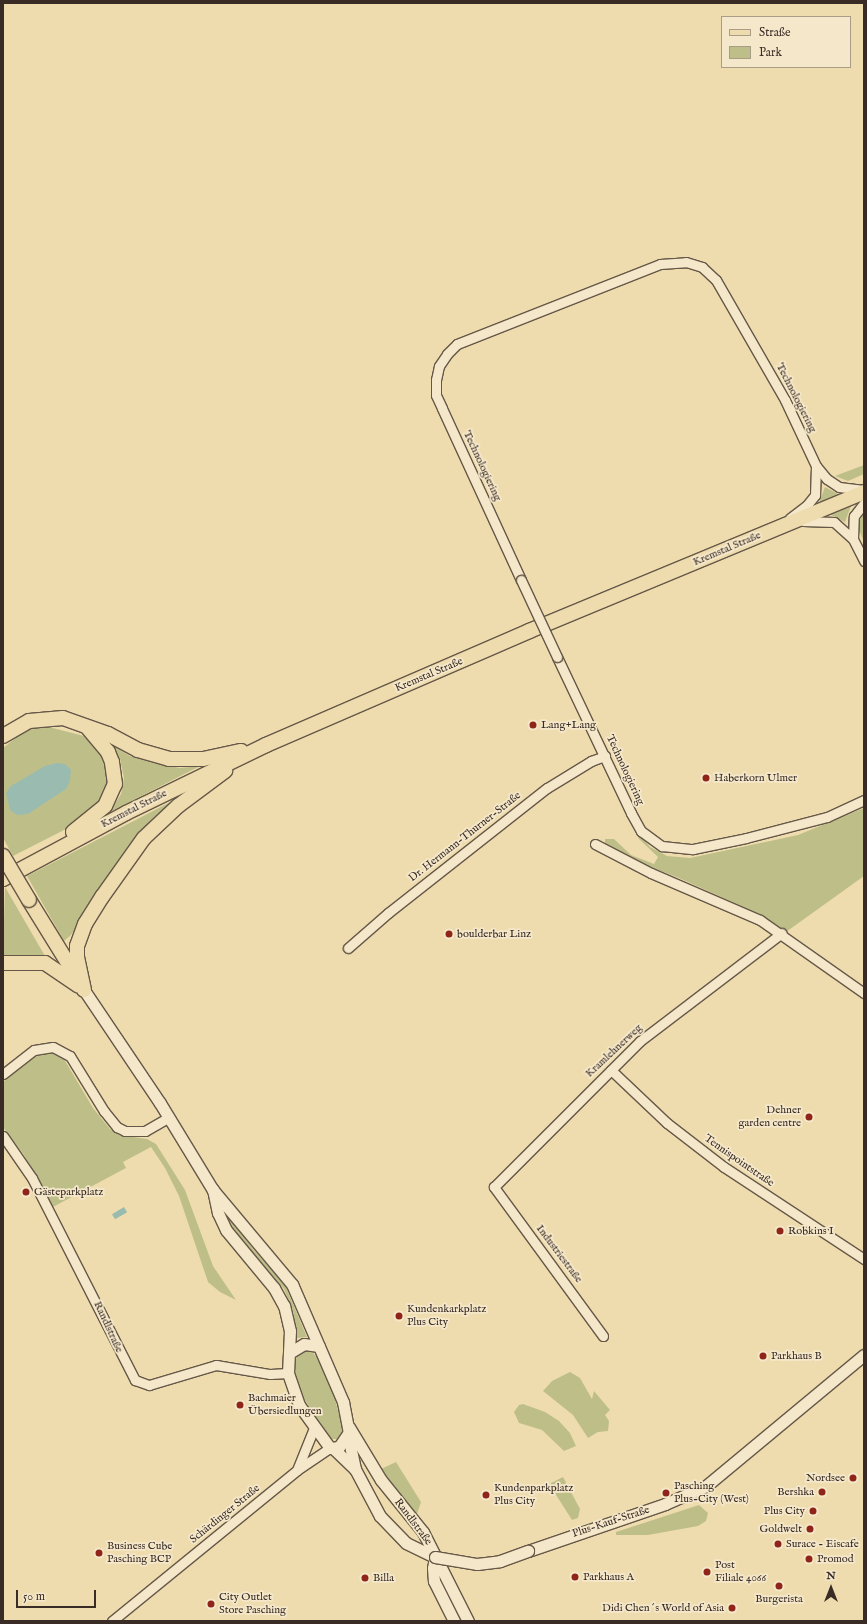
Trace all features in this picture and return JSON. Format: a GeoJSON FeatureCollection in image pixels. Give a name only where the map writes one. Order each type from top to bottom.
{"type":"FeatureCollection","features":[{"type":"Feature","properties":{"kind":"main road","name":"Kremstal Straße"},"geometry":{"type":"LineString","coordinates":[[3,879],[132,810],[266,745],[529,631],[864,491]]}},
{"type":"Feature","properties":{"kind":"main road"},"geometry":{"type":"LineString","coordinates":[[3,736],[17,726],[42,718],[63,718],[138,750],[169,759],[203,758],[266,745]]}},
{"type":"Feature","properties":{"kind":"main road"},"geometry":{"type":"LineString","coordinates":[[24,867],[97,815],[111,796],[115,784],[112,762],[105,748],[87,727]]}},
{"type":"Feature","properties":{"kind":"main road"},"geometry":{"type":"LineString","coordinates":[[84,990],[77,958],[80,936],[122,867],[144,838],[178,806],[251,752]]}},
{"type":"Feature","properties":{"kind":"main road"},"geometry":{"type":"LineString","coordinates":[[3,856],[84,990]]}},
{"type":"Feature","properties":{"kind":"main road"},"geometry":{"type":"LineString","coordinates":[[3,963],[45,963],[84,990]]}},
{"type":"Feature","properties":{"kind":"street","name":"Technologiering"},"geometry":{"type":"LineString","coordinates":[[864,491],[839,487],[828,479],[816,466],[785,400],[716,280],[702,267],[686,262],[674,262],[652,267],[458,344],[446,354],[439,366],[436,387],[442,408],[557,657],[606,756],[631,814],[642,831],[662,846],[677,849],[711,846],[798,826],[864,800]]}},
{"type":"Feature","properties":{"kind":"street","name":"Technologiering"},"geometry":{"type":"LineString","coordinates":[[776,529],[811,501],[817,487],[816,466]]}},
{"type":"Feature","properties":{"kind":"street"},"geometry":{"type":"LineString","coordinates":[[853,539],[854,516],[864,503]]}},
{"type":"Feature","properties":{"kind":"street"},"geometry":{"type":"LineString","coordinates":[[795,521],[834,522],[853,539],[864,561]]}},
{"type":"Feature","properties":{"kind":"street","name":"Dr. Hermann-Thurner-Straße"},"geometry":{"type":"LineString","coordinates":[[348,948],[388,913],[548,788],[591,761],[606,756]]}},
{"type":"Feature","properties":{"kind":"street"},"geometry":{"type":"LineString","coordinates":[[595,844],[651,873],[760,920],[782,933],[864,993]]}},
{"type":"Feature","properties":{"kind":"street","name":"Kramlehnerweg"},"geometry":{"type":"LineString","coordinates":[[494,1187],[640,1040],[782,933]]}},
{"type":"Feature","properties":{"kind":"street","name":"Randlstraße"},"geometry":{"type":"LineString","coordinates":[[84,990],[169,1117],[213,1190],[292,1284],[339,1390],[349,1432],[355,1469]]}},
{"type":"Feature","properties":{"kind":"street"},"geometry":{"type":"LineString","coordinates":[[3,1074],[34,1050],[53,1047],[70,1056],[104,1111],[117,1127],[130,1132],[145,1130],[169,1117]]}},
{"type":"Feature","properties":{"kind":"street","name":"Tennispointstraße"},"geometry":{"type":"LineString","coordinates":[[611,1070],[668,1123],[724,1167],[864,1259]]}},
{"type":"Feature","properties":{"kind":"street","name":"Randlstraße"},"geometry":{"type":"LineString","coordinates":[[3,1136],[32,1178],[135,1380],[149,1386],[216,1365],[270,1374],[288,1373]]}},
{"type":"Feature","properties":{"kind":"street","name":"Industriestraße"},"geometry":{"type":"LineString","coordinates":[[494,1187],[602,1336]]}},
{"type":"Feature","properties":{"kind":"street","name":"Randlstraße"},"geometry":{"type":"LineString","coordinates":[[213,1190],[218,1213],[226,1230],[281,1297],[289,1322],[290,1353],[288,1373],[296,1399],[314,1428],[332,1449],[355,1469]]}},
{"type":"Feature","properties":{"kind":"street"},"geometry":{"type":"LineString","coordinates":[[290,1353],[304,1344],[319,1346]]}},
{"type":"Feature","properties":{"kind":"street","name":"Plus-Kauf-Straße"},"geometry":{"type":"LineString","coordinates":[[355,1469],[388,1527],[406,1543],[435,1557],[463,1564],[495,1562],[685,1496],[706,1486],[828,1383],[864,1355]]}},
{"type":"Feature","properties":{"kind":"street","name":"Schärdinger Straße"},"geometry":{"type":"LineString","coordinates":[[297,1470],[314,1428]]}},
{"type":"Feature","properties":{"kind":"street"},"geometry":{"type":"LineString","coordinates":[[332,1449],[342,1445],[349,1432]]}},
{"type":"Feature","properties":{"kind":"street","name":"Randlstraße"},"geometry":{"type":"LineString","coordinates":[[349,1432],[381,1480],[423,1532],[468,1621]]}},
{"type":"Feature","properties":{"kind":"street","name":"Schärdinger Straße"},"geometry":{"type":"LineString","coordinates":[[112,1621],[297,1470],[332,1449]]}},
{"type":"Feature","properties":{"kind":"street","name":"Randlstraße"},"geometry":{"type":"LineString","coordinates":[[435,1557],[432,1574],[434,1581],[454,1621]]}},
{"type":"Feature","properties":{"kind":"green space"},"geometry":{"type":"Polygon","coordinates":[[[864,465],[864,474],[848,481],[835,476],[864,465]]]}},
{"type":"Feature","properties":{"kind":"green space"},"geometry":{"type":"Polygon","coordinates":[[[825,487],[840,495],[819,503],[825,487]]]}},
{"type":"Feature","properties":{"kind":"green space"},"geometry":{"type":"Polygon","coordinates":[[[851,506],[845,522],[829,514],[851,506]]]}},
{"type":"Feature","properties":{"kind":"green space"},"geometry":{"type":"Polygon","coordinates":[[[864,513],[864,542],[857,525],[864,513]]]}},
{"type":"Feature","properties":{"kind":"green space"},"geometry":{"type":"Polygon","coordinates":[[[49,727],[84,736],[97,748],[106,764],[108,780],[106,792],[96,809],[70,827],[13,856],[3,838],[3,748],[26,730],[49,727]]]}},
{"type":"Feature","properties":{"kind":"green space"},"geometry":{"type":"Polygon","coordinates":[[[110,744],[130,756],[153,763],[180,768],[200,766],[110,812],[121,794],[124,778],[120,759],[110,744]]]}},
{"type":"Feature","properties":{"kind":"green space"},"geometry":{"type":"Polygon","coordinates":[[[182,796],[70,936],[64,941],[27,876],[182,796]]]}},
{"type":"Feature","properties":{"kind":"green space"},"geometry":{"type":"Polygon","coordinates":[[[864,808],[864,876],[786,932],[759,914],[679,878],[640,863],[605,845],[605,839],[614,839],[631,855],[654,864],[658,857],[639,839],[634,826],[650,847],[667,856],[690,858],[798,835],[864,808]]]}},
{"type":"Feature","properties":{"kind":"green space"},"geometry":{"type":"Polygon","coordinates":[[[5,887],[45,956],[3,957],[5,887]]]}},
{"type":"Feature","properties":{"kind":"green space"},"geometry":{"type":"Polygon","coordinates":[[[45,1054],[54,1054],[64,1059],[93,1108],[110,1129],[119,1135],[147,1139],[156,1144],[185,1190],[213,1266],[236,1300],[220,1292],[208,1282],[179,1196],[165,1168],[151,1147],[123,1162],[126,1168],[51,1208],[24,1155],[3,1127],[3,1082],[33,1057],[45,1054]]]}},
{"type":"Feature","properties":{"kind":"green space"},"geometry":{"type":"Polygon","coordinates":[[[218,1201],[253,1249],[285,1285],[307,1337],[297,1338],[293,1310],[284,1289],[246,1246],[231,1225],[218,1201]]]}},
{"type":"Feature","properties":{"kind":"green space"},"geometry":{"type":"Polygon","coordinates":[[[306,1350],[311,1351],[317,1357],[334,1395],[343,1430],[338,1439],[332,1439],[328,1436],[301,1394],[295,1373],[295,1361],[298,1354],[306,1350]]]}},
{"type":"Feature","properties":{"kind":"green space"},"geometry":{"type":"Polygon","coordinates":[[[570,1372],[580,1378],[592,1399],[594,1391],[610,1410],[605,1415],[609,1421],[608,1431],[598,1432],[588,1438],[573,1415],[543,1391],[552,1381],[570,1372]]]}},
{"type":"Feature","properties":{"kind":"green space"},"geometry":{"type":"Polygon","coordinates":[[[523,1404],[545,1412],[559,1421],[570,1433],[576,1446],[564,1451],[542,1430],[519,1423],[514,1412],[519,1405],[523,1404]]]}},
{"type":"Feature","properties":{"kind":"green space"},"geometry":{"type":"Polygon","coordinates":[[[396,1462],[421,1502],[417,1514],[393,1490],[381,1469],[396,1462]]]}},
{"type":"Feature","properties":{"kind":"green space"},"geometry":{"type":"Polygon","coordinates":[[[563,1477],[580,1509],[578,1518],[572,1520],[551,1487],[551,1483],[563,1477]]]}},
{"type":"Feature","properties":{"kind":"green space"},"geometry":{"type":"Polygon","coordinates":[[[699,1505],[708,1513],[706,1521],[698,1526],[648,1535],[616,1535],[616,1532],[699,1505]]]}},
{"type":"Feature","properties":{"kind":"water"},"geometry":{"type":"Polygon","coordinates":[[[57,763],[65,764],[71,770],[70,781],[66,789],[28,814],[17,815],[10,810],[6,793],[11,786],[45,766],[57,763]]]}},
{"type":"Feature","properties":{"kind":"water"},"geometry":{"type":"Polygon","coordinates":[[[124,1207],[127,1212],[115,1219],[112,1214],[124,1207]]]}},
{"type":"Feature","properties":{"kind":"place","name":"Lang+Lang"},"geometry":{"type":"Point","coordinates":[533,725]}},
{"type":"Feature","properties":{"kind":"place","name":"Haberkorn Ulmer"},"geometry":{"type":"Point","coordinates":[706,778]}},
{"type":"Feature","properties":{"kind":"place","name":"boulderbar Linz"},"geometry":{"type":"Point","coordinates":[449,934]}},
{"type":"Feature","properties":{"kind":"place","name":"Dehner garden centre"},"geometry":{"type":"Point","coordinates":[809,1117]}},
{"type":"Feature","properties":{"kind":"place","name":"Gästeparkplatz"},"geometry":{"type":"Point","coordinates":[26,1192]}},
{"type":"Feature","properties":{"kind":"place","name":"Robkins I"},"geometry":{"type":"Point","coordinates":[780,1231]}},
{"type":"Feature","properties":{"kind":"place","name":"Kundenkarkplatz Plus City"},"geometry":{"type":"Point","coordinates":[399,1316]}},
{"type":"Feature","properties":{"kind":"place","name":"Parkhaus B"},"geometry":{"type":"Point","coordinates":[763,1356]}},
{"type":"Feature","properties":{"kind":"place","name":"Bachmaier Übersiedlungen"},"geometry":{"type":"Point","coordinates":[240,1405]}},
{"type":"Feature","properties":{"kind":"place","name":"Nordsee"},"geometry":{"type":"Point","coordinates":[853,1478]}},
{"type":"Feature","properties":{"kind":"place","name":"Bershka"},"geometry":{"type":"Point","coordinates":[822,1492]}},
{"type":"Feature","properties":{"kind":"place","name":"Pasching Plus-City (West)"},"geometry":{"type":"Point","coordinates":[666,1493]}},
{"type":"Feature","properties":{"kind":"place","name":"Kundenparkplatz Plus City"},"geometry":{"type":"Point","coordinates":[486,1495]}},
{"type":"Feature","properties":{"kind":"place","name":"Plus City"},"geometry":{"type":"Point","coordinates":[813,1511]}},
{"type":"Feature","properties":{"kind":"place","name":"Goldwelt"},"geometry":{"type":"Point","coordinates":[810,1529]}},
{"type":"Feature","properties":{"kind":"place","name":"Surace - Eiscafe"},"geometry":{"type":"Point","coordinates":[778,1544]}},
{"type":"Feature","properties":{"kind":"place","name":"Business Cube Pasching BCP"},"geometry":{"type":"Point","coordinates":[99,1553]}},
{"type":"Feature","properties":{"kind":"place","name":"Promod"},"geometry":{"type":"Point","coordinates":[809,1559]}},
{"type":"Feature","properties":{"kind":"place","name":"Post Filiale 4066"},"geometry":{"type":"Point","coordinates":[707,1572]}},
{"type":"Feature","properties":{"kind":"place","name":"Parkhaus A"},"geometry":{"type":"Point","coordinates":[575,1577]}},
{"type":"Feature","properties":{"kind":"place","name":"Billa"},"geometry":{"type":"Point","coordinates":[365,1578]}},
{"type":"Feature","properties":{"kind":"place","name":"Burgerista"},"geometry":{"type":"Point","coordinates":[779,1586]}},
{"type":"Feature","properties":{"kind":"place","name":"City Outlet Store Pasching"},"geometry":{"type":"Point","coordinates":[211,1604]}},
{"type":"Feature","properties":{"kind":"place","name":"Didi Chen´s World of Asia"},"geometry":{"type":"Point","coordinates":[732,1608]}}]}
